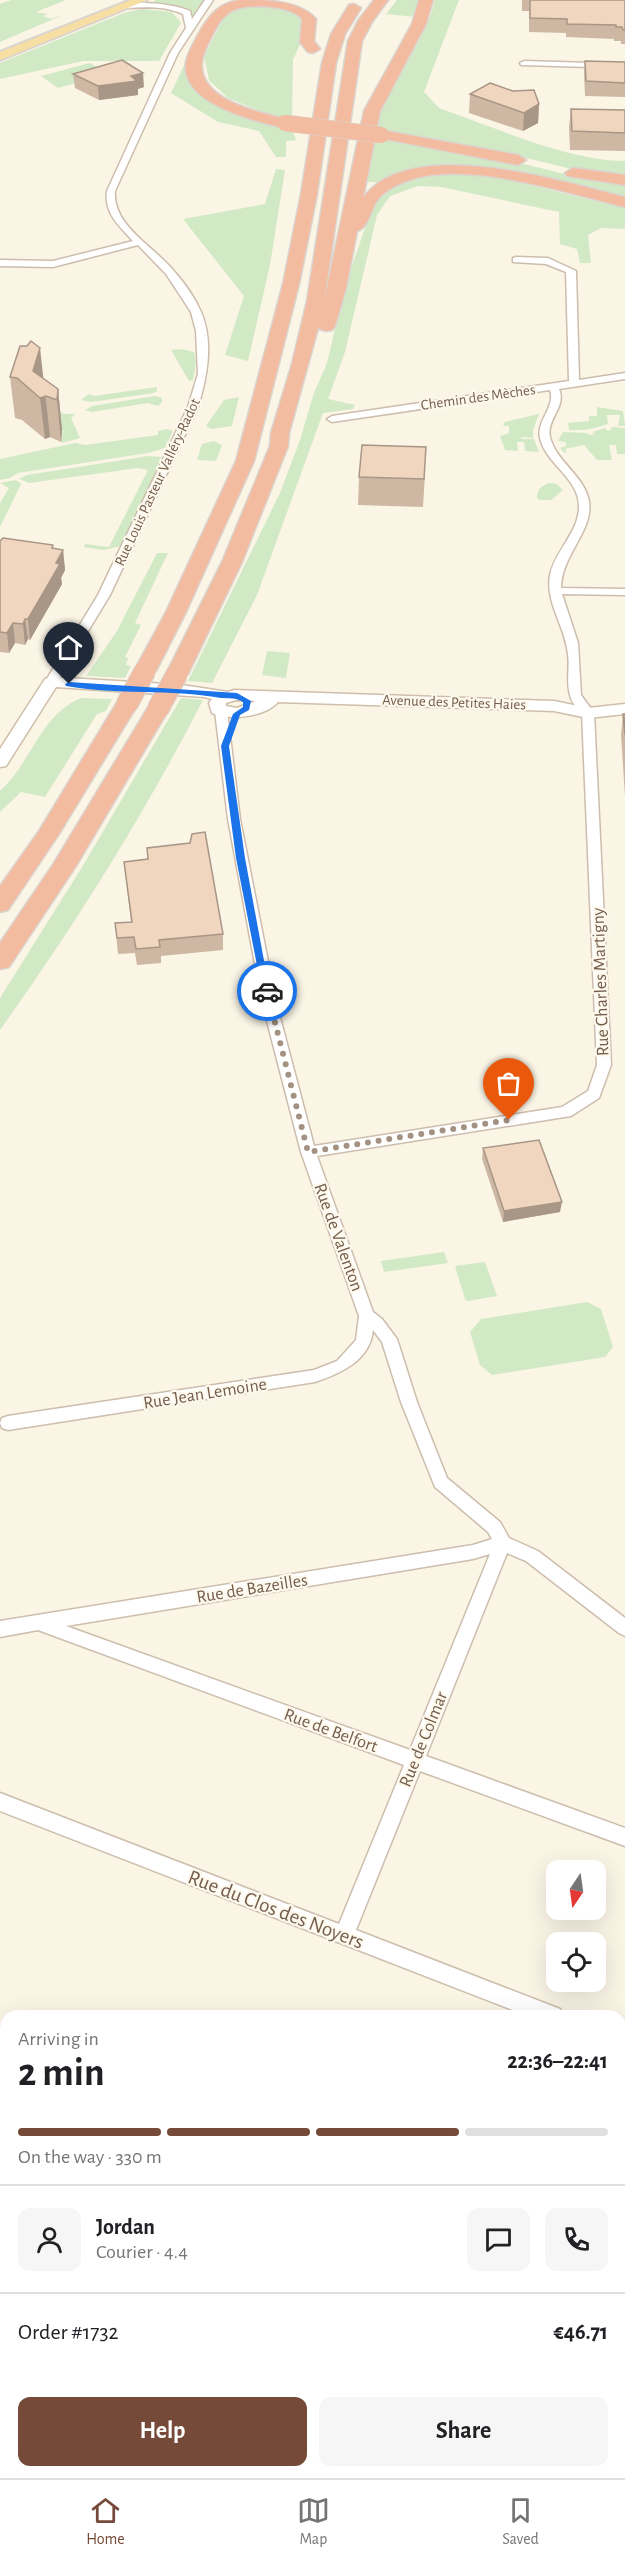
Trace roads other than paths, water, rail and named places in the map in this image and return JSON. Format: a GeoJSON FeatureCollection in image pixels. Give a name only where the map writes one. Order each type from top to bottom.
{"type":"FeatureCollection","features":[{"type":"Feature","properties":{"kind":"highway"},"geometry":{"type":"LineString","coordinates":[[0,962],[64,866],[177,674],[207,617],[242,539],[279,446],[280,433],[301,364],[316,301],[355,41],[365,21],[381,0]]}},
{"type":"Feature","properties":{"kind":"highway"},"geometry":{"type":"LineString","coordinates":[[377,23],[393,0]]}},
{"type":"Feature","properties":{"kind":"highway"},"geometry":{"type":"LineString","coordinates":[[279,446],[290,434],[332,307],[372,111],[419,24],[426,0]]}},
{"type":"Feature","properties":{"kind":"highway"},"geometry":{"type":"LineString","coordinates":[[313,49],[308,42],[310,20],[306,13],[282,3],[265,1],[238,4],[217,15],[196,52],[193,73],[201,87],[212,97],[239,111],[285,123],[381,135],[487,153],[606,179],[625,180]]}},
{"type":"Feature","properties":{"kind":"highway"},"geometry":{"type":"LineString","coordinates":[[0,904],[48,834],[127,704],[176,612],[244,462],[291,284],[310,187],[328,63],[338,33],[357,2]]}},
{"type":"Feature","properties":{"kind":"highway"},"geometry":{"type":"LineString","coordinates":[[310,68],[321,10]]}},
{"type":"Feature","properties":{"kind":"highway"},"geometry":{"type":"LineString","coordinates":[[343,112],[353,103],[364,53]]}},
{"type":"Feature","properties":{"kind":"highway"},"geometry":{"type":"LineString","coordinates":[[306,111],[306,160],[310,187]]}},
{"type":"Feature","properties":{"kind":"highway"},"geometry":{"type":"LineString","coordinates":[[347,235],[356,227],[376,192],[395,180],[427,171],[465,169],[486,171],[625,202]]}},
{"type":"Feature","properties":{"kind":"main road"},"geometry":{"type":"LineString","coordinates":[[0,46],[110,0]]}},
{"type":"Feature","properties":{"kind":"main road"},"geometry":{"type":"LineString","coordinates":[[0,56],[141,0]]}},
{"type":"Feature","properties":{"kind":"street","name":"Rue Louis Pasteur Valléry-Radot"},"geometry":{"type":"LineString","coordinates":[[51,682],[109,586],[193,407],[203,374],[201,331],[196,312],[170,272],[114,215],[110,202],[111,191],[166,69],[209,0]]}},
{"type":"Feature","properties":{"kind":"street"},"geometry":{"type":"LineString","coordinates":[[127,6],[149,5],[178,9],[186,13],[190,28]]}},
{"type":"Feature","properties":{"kind":"street"},"geometry":{"type":"LineString","coordinates":[[524,63],[625,66]]}},
{"type":"Feature","properties":{"kind":"street"},"geometry":{"type":"LineString","coordinates":[[0,263],[53,264],[139,242]]}},
{"type":"Feature","properties":{"kind":"street"},"geometry":{"type":"LineString","coordinates":[[516,260],[547,257],[571,271],[574,384]]}},
{"type":"Feature","properties":{"kind":"street"},"geometry":{"type":"LineString","coordinates":[[574,361],[606,379]]}},
{"type":"Feature","properties":{"kind":"street","name":"Chemin des Mèches"},"geometry":{"type":"LineString","coordinates":[[332,419],[625,376]]}},
{"type":"Feature","properties":{"kind":"street"},"geometry":{"type":"LineString","coordinates":[[553,386],[558,394],[557,401],[545,437],[555,456],[577,482],[584,503],[584,513],[576,533],[558,567],[554,591],[557,605],[573,639],[576,698],[588,713]]}},
{"type":"Feature","properties":{"kind":"street"},"geometry":{"type":"LineString","coordinates":[[554,591],[625,592]]}},
{"type":"Feature","properties":{"kind":"street"},"geometry":{"type":"LineString","coordinates":[[0,762],[51,682],[190,691],[231,705]]}},
{"type":"Feature","properties":{"kind":"street","name":"Avenue des Petites Haies"},"geometry":{"type":"LineString","coordinates":[[231,705],[282,698],[554,706],[588,713],[625,709]]}},
{"type":"Feature","properties":{"kind":"street","name":"Rue de Valenton"},"geometry":{"type":"LineString","coordinates":[[231,705],[225,744],[240,858],[269,1002],[308,1152],[367,1316],[377,1323],[389,1339],[409,1402],[441,1482],[494,1527],[503,1543],[532,1556],[625,1628]]}},
{"type":"Feature","properties":{"kind":"street","name":"Rue Charles Martigny"},"geometry":{"type":"LineString","coordinates":[[308,1152],[566,1112],[594,1094],[604,1065],[588,713]]}},
{"type":"Feature","properties":{"kind":"street","name":"Rue Jean Lemoine"},"geometry":{"type":"LineString","coordinates":[[8,1424],[315,1376],[343,1365],[364,1342],[367,1316]]}},
{"type":"Feature","properties":{"kind":"street","name":"Rue de Bazeilles"},"geometry":{"type":"LineString","coordinates":[[0,1629],[473,1552],[503,1543]]}},
{"type":"Feature","properties":{"kind":"street","name":"Rue de Colmar"},"geometry":{"type":"LineString","coordinates":[[344,1936],[503,1543]]}},
{"type":"Feature","properties":{"kind":"street","name":"Rue de Belfort"},"geometry":{"type":"LineString","coordinates":[[38,1623],[625,1837]]}},
{"type":"Feature","properties":{"kind":"street","name":"Rue du Clos des Noyers"},"geometry":{"type":"LineString","coordinates":[[0,1802],[536,2010]]}}]}
